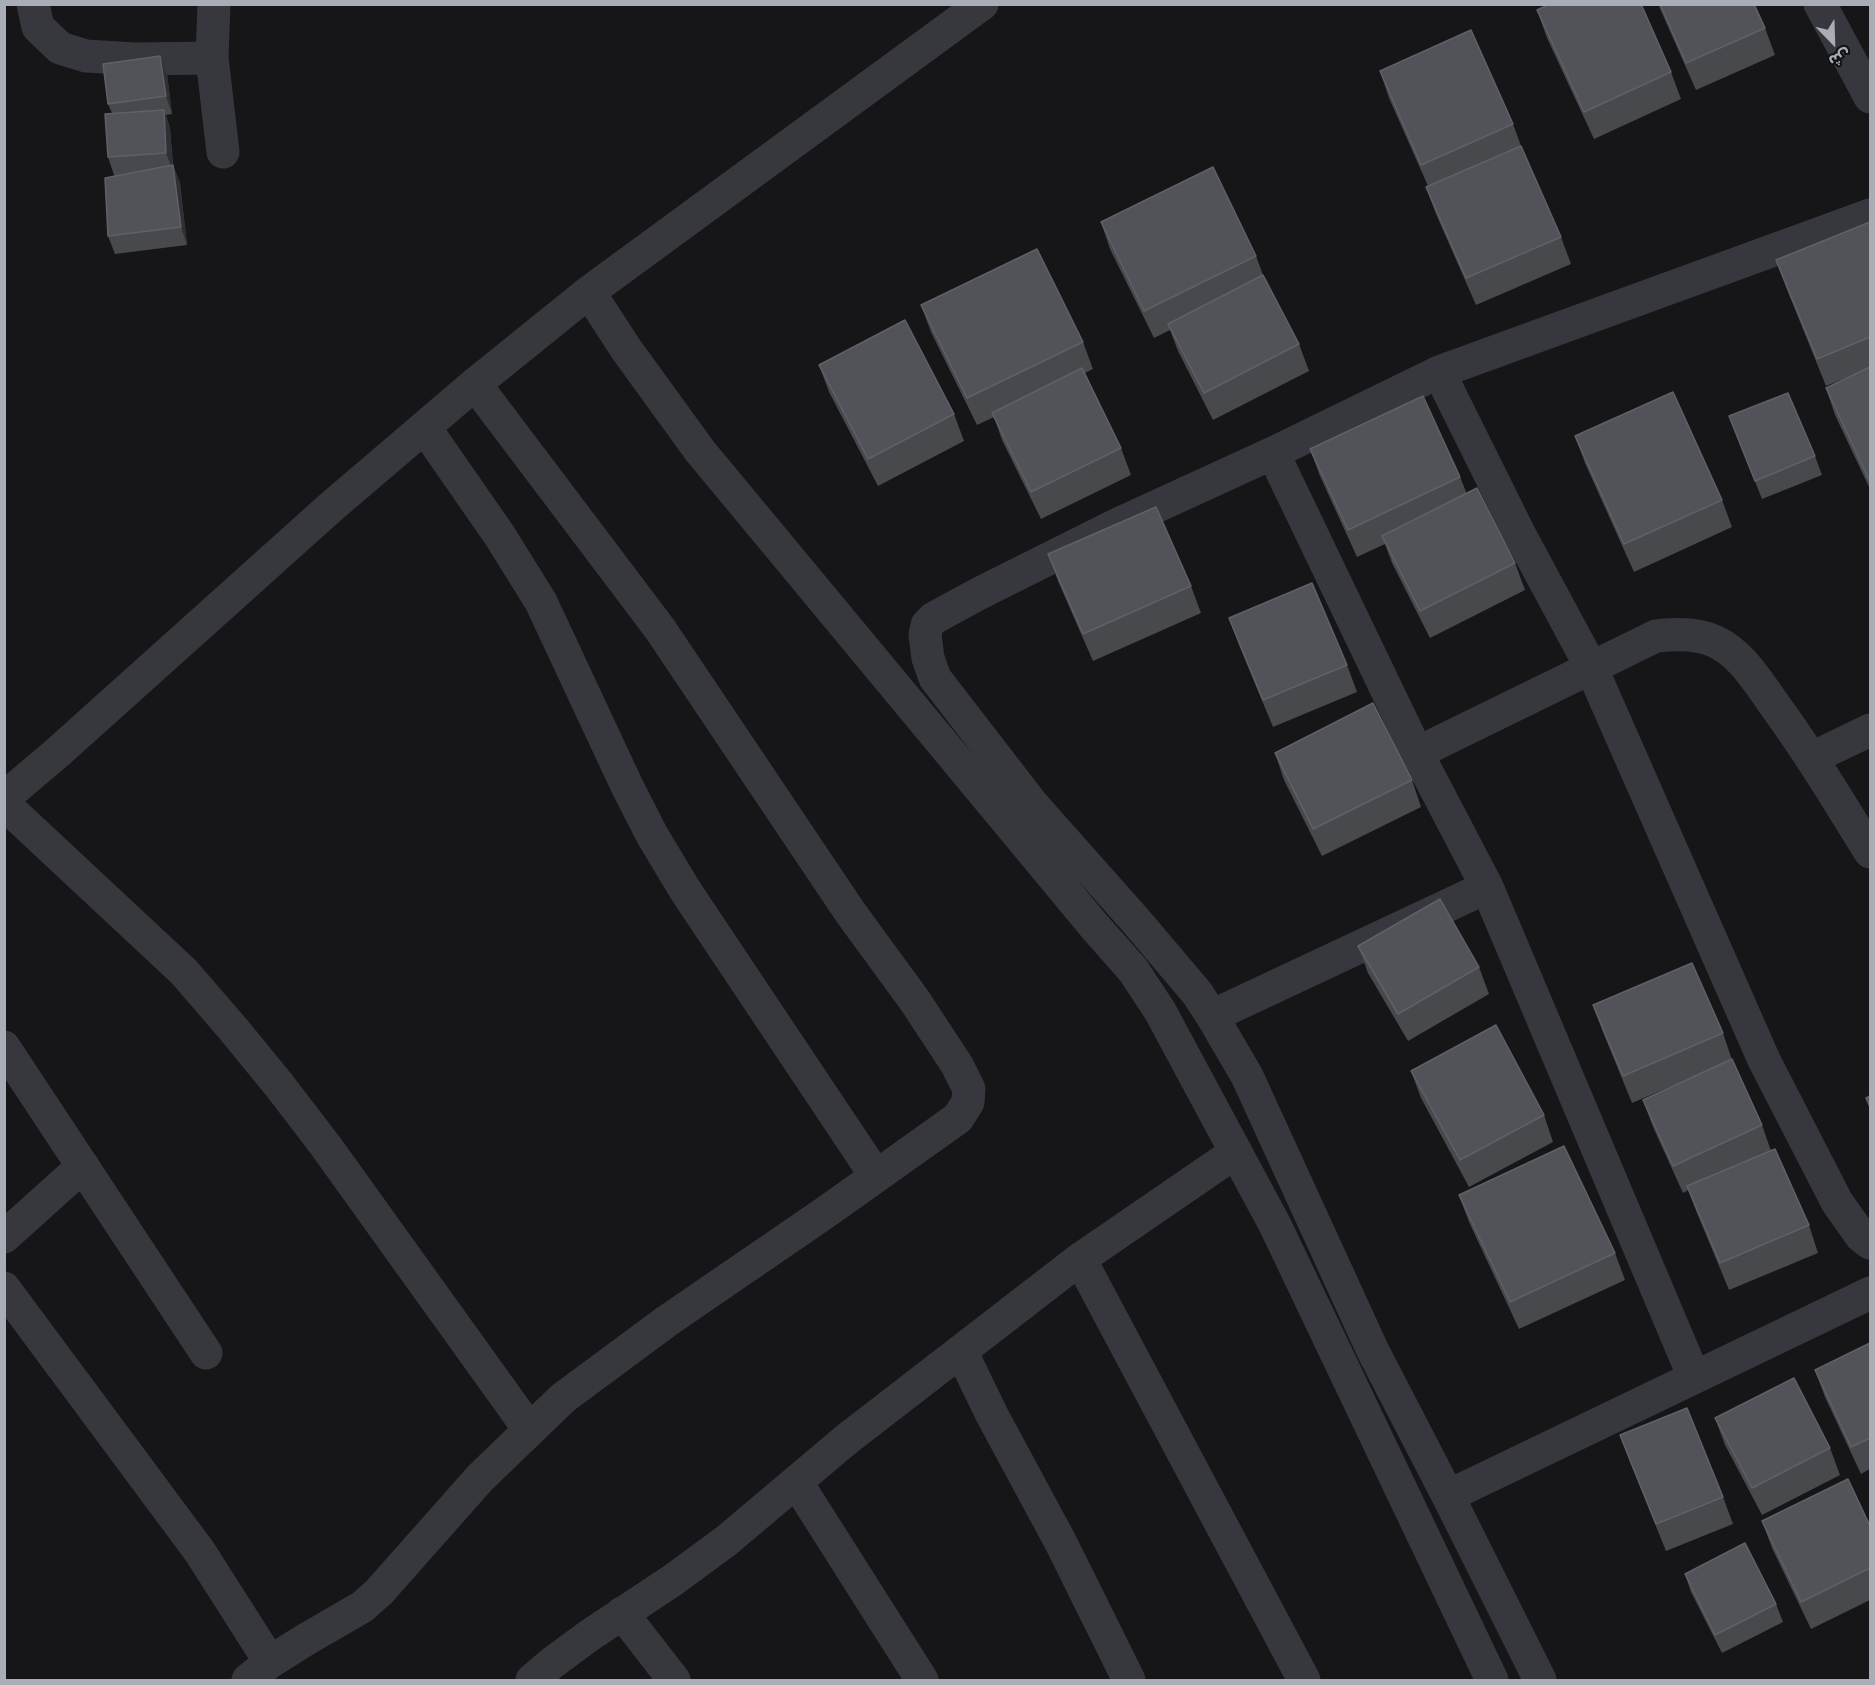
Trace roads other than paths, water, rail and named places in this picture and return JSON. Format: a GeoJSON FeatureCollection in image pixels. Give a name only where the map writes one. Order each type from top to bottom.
{"type":"FeatureCollection","features":[{"type":"Feature","properties":{"kind":"street"},"geometry":{"type":"LineString","coordinates":[[33,4],[38,27],[60,48],[86,56],[135,59],[212,58]]}},
{"type":"Feature","properties":{"kind":"street"},"geometry":{"type":"LineString","coordinates":[[214,4],[212,58],[223,152]]}},
{"type":"Feature","properties":{"kind":"street"},"geometry":{"type":"LineString","coordinates":[[4,798],[331,507],[589,292],[982,4]]}},
{"type":"Feature","properties":{"kind":"street"},"geometry":{"type":"LineString","coordinates":[[1820,4],[1870,97]]}},
{"type":"Feature","properties":{"kind":"street"},"geometry":{"type":"LineString","coordinates":[[1540,1680],[1372,1351],[1247,1076],[1212,1016],[1190,985],[1033,805],[935,678],[928,658],[927,626],[934,618],[982,592],[1116,525],[1273,453],[1439,372],[1870,215]]}},
{"type":"Feature","properties":{"kind":"street"},"geometry":{"type":"LineString","coordinates":[[589,292],[626,349],[700,451],[1079,909],[1133,970],[1160,1011],[1275,1225],[1483,1677]]}},
{"type":"Feature","properties":{"kind":"street"},"geometry":{"type":"LineString","coordinates":[[1439,372],[1520,535],[1591,667],[1764,1060],[1837,1202],[1861,1236],[1870,1243]]}},
{"type":"Feature","properties":{"kind":"street"},"geometry":{"type":"LineString","coordinates":[[4,1288],[200,1551],[259,1671],[322,1629],[362,1607],[379,1592],[480,1478],[528,1429],[563,1398],[667,1321],[826,1212],[958,1118],[963,1112],[968,1102],[969,1089],[957,1065],[915,1001],[850,912],[660,629],[476,384]]}},
{"type":"Feature","properties":{"kind":"street"},"geometry":{"type":"LineString","coordinates":[[425,428],[500,536],[541,602],[627,786],[652,835],[685,890],[876,1176]]}},
{"type":"Feature","properties":{"kind":"street"},"geometry":{"type":"LineString","coordinates":[[1273,453],[1417,753],[1487,887],[1694,1377]]}},
{"type":"Feature","properties":{"kind":"street"},"geometry":{"type":"LineString","coordinates":[[1417,753],[1656,636],[1694,635],[1715,641],[1734,654],[1751,672],[1812,758],[1870,852]]}},
{"type":"Feature","properties":{"kind":"street"},"geometry":{"type":"LineString","coordinates":[[1812,758],[1870,730]]}},
{"type":"Feature","properties":{"kind":"street"},"geometry":{"type":"LineString","coordinates":[[4,804],[184,972],[249,1048],[325,1145],[528,1429]]}},
{"type":"Feature","properties":{"kind":"street"},"geometry":{"type":"LineString","coordinates":[[1212,1016],[1487,887]]}},
{"type":"Feature","properties":{"kind":"street"},"geometry":{"type":"LineString","coordinates":[[4,1047],[206,1353]]}},
{"type":"Feature","properties":{"kind":"street"},"geometry":{"type":"LineString","coordinates":[[532,1680],[552,1663],[726,1541],[847,1439],[1080,1259],[1236,1152]]}},
{"type":"Feature","properties":{"kind":"street"},"geometry":{"type":"LineString","coordinates":[[4,1237],[83,1166]]}},
{"type":"Feature","properties":{"kind":"street"},"geometry":{"type":"LineString","coordinates":[[1080,1259],[1304,1680]]}},
{"type":"Feature","properties":{"kind":"street"},"geometry":{"type":"LineString","coordinates":[[1448,1496],[1870,1293]]}},
{"type":"Feature","properties":{"kind":"street"},"geometry":{"type":"LineString","coordinates":[[961,1351],[1129,1680]]}},
{"type":"Feature","properties":{"kind":"street"},"geometry":{"type":"LineString","coordinates":[[797,1483],[922,1680]]}},
{"type":"Feature","properties":{"kind":"street"},"geometry":{"type":"LineString","coordinates":[[622,1613],[674,1680]]}}]}
